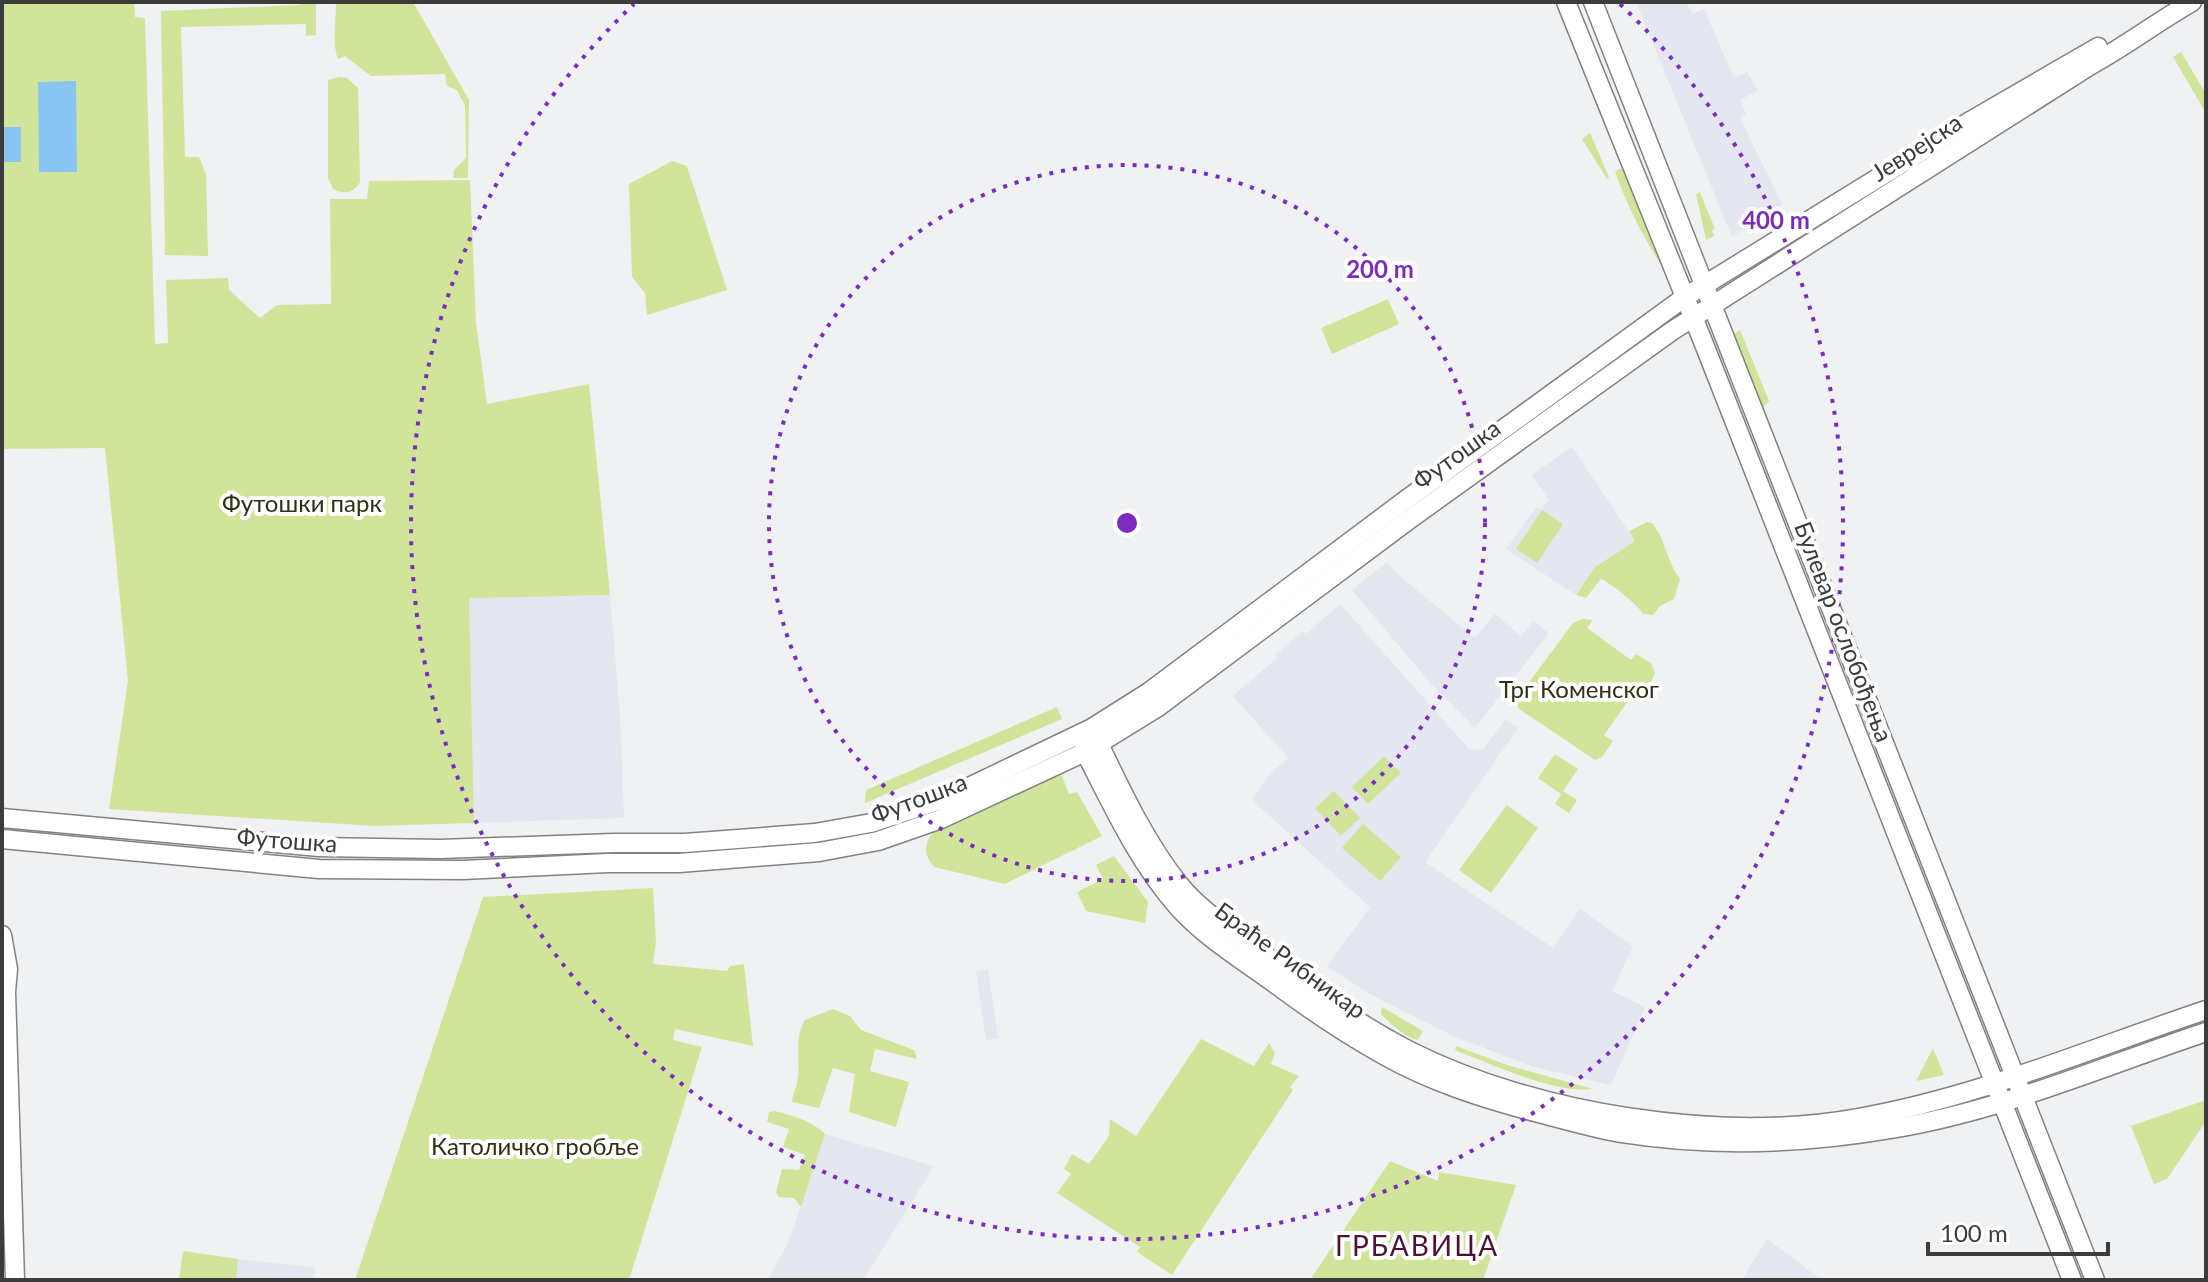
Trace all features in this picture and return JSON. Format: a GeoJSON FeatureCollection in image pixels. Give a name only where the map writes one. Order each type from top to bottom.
{"type":"FeatureCollection","features":[{"type":"Feature","properties":{"kind":"main road","name":"Булевар ослобођења"},"geometry":{"type":"LineString","coordinates":[[1566,2],[1703,310],[2095,1280]]}},
{"type":"Feature","properties":{"kind":"main road","name":"Булевар ослобођења"},"geometry":{"type":"LineString","coordinates":[[1593,2],[1695,291]]}},
{"type":"Feature","properties":{"kind":"main road","name":"Јеврејска"},"geometry":{"type":"LineString","coordinates":[[1703,310],[1784,262],[2192,2]]}},
{"type":"Feature","properties":{"kind":"main road","name":"Јеврејска"},"geometry":{"type":"LineString","coordinates":[[1695,291],[1972,120],[2133,28],[2155,23]]}},
{"type":"Feature","properties":{"kind":"main road","name":"Футошка"},"geometry":{"type":"LineString","coordinates":[[2,818],[319,847],[440,849],[685,843],[815,833],[871,823],[944,799],[1083,732],[1149,692],[1403,502],[1695,291]]}},
{"type":"Feature","properties":{"kind":"main road","name":"Булевар ослобођења"},"geometry":{"type":"LineString","coordinates":[[1703,310],[1994,1082],[2072,1280]]}},
{"type":"Feature","properties":{"kind":"main road","name":"Футошка"},"geometry":{"type":"LineString","coordinates":[[2,839],[319,869],[462,870],[679,863],[805,854],[858,846],[915,830],[1092,748],[1158,707],[1410,519],[1703,310]]}},
{"type":"Feature","properties":{"kind":"main road","name":"Браће Рибникар"},"geometry":{"type":"LineString","coordinates":[[1083,732],[1155,851],[1205,911],[1314,992],[1391,1041],[1481,1081],[1572,1106],[1624,1117],[1709,1125],[1764,1126],[1858,1118],[1933,1101],[2015,1076],[2206,1010]]}},
{"type":"Feature","properties":{"kind":"main road","name":"Браће Рибникар"},"geometry":{"type":"LineString","coordinates":[[1092,748],[1135,850],[1180,909],[1215,941],[1312,1011],[1383,1055],[1453,1087],[1523,1109],[1618,1132],[1710,1141],[1764,1141],[1859,1134],[1926,1122],[2002,1103],[2206,1032]]}},
{"type":"Feature","properties":{"kind":"main road"},"geometry":{"type":"LineString","coordinates":[[2,935],[8,969],[4,986],[15,1280]]}},
{"type":"Feature","properties":{"kind":"shaded area"},"geometry":{"type":"Polygon","coordinates":[[[1636,2],[1686,2],[1692,14],[1704,9],[1734,78],[1747,72],[1758,90],[1740,100],[1746,114],[1740,118],[1782,204],[1732,237],[1636,2]]]}},
{"type":"Feature","properties":{"kind":"shaded area"},"geometry":{"type":"Polygon","coordinates":[[[1572,447],[1635,541],[1595,567],[1576,595],[1506,549],[1537,507],[1541,510],[1549,500],[1532,475],[1572,447]]]}},
{"type":"Feature","properties":{"kind":"shaded area"},"geometry":{"type":"Polygon","coordinates":[[[1387,562],[1396,573],[1475,638],[1495,614],[1521,636],[1533,621],[1549,633],[1475,728],[1432,685],[1352,590],[1387,562]]]}},
{"type":"Feature","properties":{"kind":"shaded area"},"geometry":{"type":"Polygon","coordinates":[[[610,595],[624,818],[474,823],[468,597],[610,595]]]}},
{"type":"Feature","properties":{"kind":"shaded area"},"geometry":{"type":"Polygon","coordinates":[[[1340,604],[1469,749],[1483,750],[1505,719],[1518,728],[1425,862],[1553,948],[1580,909],[1633,946],[1612,991],[1645,1007],[1611,1085],[1531,1066],[1453,1036],[1370,994],[1327,966],[1370,907],[1252,800],[1268,776],[1288,758],[1233,696],[1277,658],[1275,655],[1303,631],[1306,634],[1340,604]]]}},
{"type":"Feature","properties":{"kind":"shaded area"},"geometry":{"type":"Polygon","coordinates":[[[988,969],[998,1038],[986,1040],[976,971],[988,969]]]}},
{"type":"Feature","properties":{"kind":"shaded area"},"geometry":{"type":"Polygon","coordinates":[[[825,1134],[934,1166],[863,1280],[768,1280],[789,1241],[825,1134]]]}},
{"type":"Feature","properties":{"kind":"shaded area"},"geometry":{"type":"Polygon","coordinates":[[[1767,1239],[1822,1280],[1742,1280],[1767,1239]]]}},
{"type":"Feature","properties":{"kind":"shaded area"},"geometry":{"type":"Polygon","coordinates":[[[183,1251],[316,1268],[312,1280],[179,1280],[183,1251]]]}},
{"type":"Feature","properties":{"kind":"green space","name":"Футошки парк"},"geometry":{"type":"Polygon","coordinates":[[[2,2],[134,2],[135,17],[145,18],[155,344],[168,343],[166,280],[228,278],[229,290],[260,318],[277,305],[331,304],[330,199],[367,199],[369,181],[470,180],[476,322],[487,404],[589,384],[610,595],[469,598],[474,823],[375,826],[109,809],[128,681],[105,448],[2,449],[2,2]]]}},
{"type":"Feature","properties":{"kind":"green space"},"geometry":{"type":"Polygon","coordinates":[[[300,2],[316,2],[316,35],[306,36],[306,24],[181,27],[185,157],[199,157],[206,174],[208,256],[165,255],[161,11],[299,5],[300,2]]]}},
{"type":"Feature","properties":{"kind":"green space"},"geometry":{"type":"Polygon","coordinates":[[[336,2],[413,2],[469,100],[468,178],[453,178],[454,170],[466,158],[465,106],[457,90],[447,86],[445,74],[371,76],[345,56],[338,59],[336,2]]]}},
{"type":"Feature","properties":{"kind":"green space"},"geometry":{"type":"Polygon","coordinates":[[[2181,52],[2206,94],[2206,113],[2173,57],[2181,52]]]}},
{"type":"Feature","properties":{"kind":"green space"},"geometry":{"type":"Polygon","coordinates":[[[347,78],[358,88],[360,182],[352,191],[345,192],[333,189],[328,178],[328,80],[347,78]]]}},
{"type":"Feature","properties":{"kind":"green space"},"geometry":{"type":"Polygon","coordinates":[[[1590,133],[1609,177],[1607,179],[1582,139],[1590,133]]]}},
{"type":"Feature","properties":{"kind":"green space"},"geometry":{"type":"Polygon","coordinates":[[[672,161],[687,166],[727,290],[647,315],[645,293],[632,277],[629,184],[672,161]]]}},
{"type":"Feature","properties":{"kind":"green space"},"geometry":{"type":"Polygon","coordinates":[[[1626,167],[1663,268],[1619,183],[1615,171],[1626,167]]]}},
{"type":"Feature","properties":{"kind":"green space"},"geometry":{"type":"Polygon","coordinates":[[[1700,192],[1715,229],[1712,230],[1714,236],[1706,240],[1696,194],[1700,192]]]}},
{"type":"Feature","properties":{"kind":"green space"},"geometry":{"type":"Polygon","coordinates":[[[1388,299],[1399,324],[1332,354],[1321,328],[1388,299]]]}},
{"type":"Feature","properties":{"kind":"green space"},"geometry":{"type":"Polygon","coordinates":[[[1740,330],[1769,401],[1762,409],[1734,334],[1740,330]]]}},
{"type":"Feature","properties":{"kind":"green space"},"geometry":{"type":"Polygon","coordinates":[[[1542,510],[1563,524],[1537,563],[1516,549],[1542,510]]]}},
{"type":"Feature","properties":{"kind":"green space"},"geometry":{"type":"Polygon","coordinates":[[[1647,522],[1657,530],[1680,579],[1674,599],[1660,606],[1653,615],[1643,614],[1624,595],[1601,579],[1586,598],[1576,595],[1595,567],[1635,541],[1629,531],[1647,522]]]}},
{"type":"Feature","properties":{"kind":"green space","name":"Трг Коменског"},"geometry":{"type":"Polygon","coordinates":[[[1583,619],[1593,620],[1587,628],[1631,660],[1636,654],[1651,663],[1655,673],[1646,692],[1638,687],[1604,735],[1613,741],[1602,757],[1595,760],[1519,709],[1515,701],[1573,623],[1583,619]]]}},
{"type":"Feature","properties":{"kind":"green space"},"geometry":{"type":"Polygon","coordinates":[[[1057,707],[1062,719],[865,803],[866,790],[1057,707]]]}},
{"type":"Feature","properties":{"kind":"green space"},"geometry":{"type":"Polygon","coordinates":[[[1555,754],[1578,769],[1563,791],[1577,800],[1569,813],[1555,804],[1561,794],[1538,778],[1555,754]]]}},
{"type":"Feature","properties":{"kind":"green space"},"geometry":{"type":"Polygon","coordinates":[[[1384,756],[1401,773],[1368,804],[1352,787],[1384,756]]]}},
{"type":"Feature","properties":{"kind":"green space"},"geometry":{"type":"Polygon","coordinates":[[[1059,769],[1069,794],[1077,792],[1102,836],[1005,884],[934,867],[927,855],[926,845],[940,824],[1059,769]]]}},
{"type":"Feature","properties":{"kind":"green space"},"geometry":{"type":"Polygon","coordinates":[[[1334,791],[1360,818],[1341,836],[1315,808],[1334,791]]]}},
{"type":"Feature","properties":{"kind":"green space"},"geometry":{"type":"Polygon","coordinates":[[[1507,805],[1538,828],[1491,893],[1459,870],[1507,805]]]}},
{"type":"Feature","properties":{"kind":"green space"},"geometry":{"type":"Polygon","coordinates":[[[1363,824],[1401,857],[1380,881],[1342,848],[1363,824]]]}},
{"type":"Feature","properties":{"kind":"green space"},"geometry":{"type":"Polygon","coordinates":[[[1114,856],[1148,902],[1145,923],[1086,911],[1077,892],[1103,879],[1096,865],[1114,856]]]}},
{"type":"Feature","properties":{"kind":"green space","name":"Католичко гробље"},"geometry":{"type":"Polygon","coordinates":[[[653,888],[656,942],[653,964],[727,971],[730,966],[744,964],[753,1046],[675,1029],[673,1040],[702,1047],[629,1280],[355,1280],[483,897],[653,888]]]}},
{"type":"Feature","properties":{"kind":"green space"},"geometry":{"type":"Polygon","coordinates":[[[1382,1007],[1423,1031],[1418,1040],[1389,1022],[1381,1014],[1382,1007]]]}},
{"type":"Feature","properties":{"kind":"green space"},"geometry":{"type":"Polygon","coordinates":[[[833,1009],[850,1016],[861,1030],[914,1050],[917,1059],[875,1049],[870,1071],[909,1082],[896,1127],[849,1112],[855,1074],[833,1068],[819,1108],[792,1102],[798,1077],[798,1041],[805,1020],[833,1009]]]}},
{"type":"Feature","properties":{"kind":"green space"},"geometry":{"type":"Polygon","coordinates":[[[1201,1039],[1254,1066],[1269,1043],[1275,1053],[1271,1064],[1299,1076],[1290,1087],[1293,1090],[1172,1275],[1137,1252],[1140,1247],[1057,1193],[1071,1174],[1064,1169],[1072,1154],[1089,1164],[1109,1136],[1110,1119],[1136,1136],[1201,1039]]]}},
{"type":"Feature","properties":{"kind":"green space"},"geometry":{"type":"Polygon","coordinates":[[[1456,1046],[1507,1065],[1593,1089],[1542,1083],[1455,1050],[1456,1046]]]}},
{"type":"Feature","properties":{"kind":"green space"},"geometry":{"type":"Polygon","coordinates":[[[1933,1048],[1944,1075],[1916,1081],[1933,1048]]]}},
{"type":"Feature","properties":{"kind":"green space"},"geometry":{"type":"Polygon","coordinates":[[[2206,1100],[2206,1121],[2167,1179],[2154,1184],[2131,1126],[2206,1100]]]}},
{"type":"Feature","properties":{"kind":"green space"},"geometry":{"type":"Polygon","coordinates":[[[775,1111],[808,1122],[825,1134],[801,1207],[794,1198],[779,1197],[776,1193],[782,1169],[799,1170],[805,1155],[783,1147],[789,1129],[767,1122],[769,1112],[775,1111]]]}},
{"type":"Feature","properties":{"kind":"green space"},"geometry":{"type":"Polygon","coordinates":[[[1390,1161],[1438,1181],[1439,1172],[1516,1185],[1483,1280],[1310,1280],[1390,1161]]]}},
{"type":"Feature","properties":{"kind":"green space"},"geometry":{"type":"Polygon","coordinates":[[[183,1251],[238,1259],[236,1280],[179,1280],[183,1251]]]}},
{"type":"Feature","properties":{"kind":"water"},"geometry":{"type":"Polygon","coordinates":[[[76,81],[77,172],[39,172],[38,82],[76,81]]]}},
{"type":"Feature","properties":{"kind":"water"},"geometry":{"type":"Polygon","coordinates":[[[2,127],[21,127],[21,162],[2,162],[2,127]]]}},
{"type":"Feature","properties":{"kind":"district","name":"ГРБАВИЦА"},"geometry":{"type":"Point","coordinates":[1417,1246]}}]}
